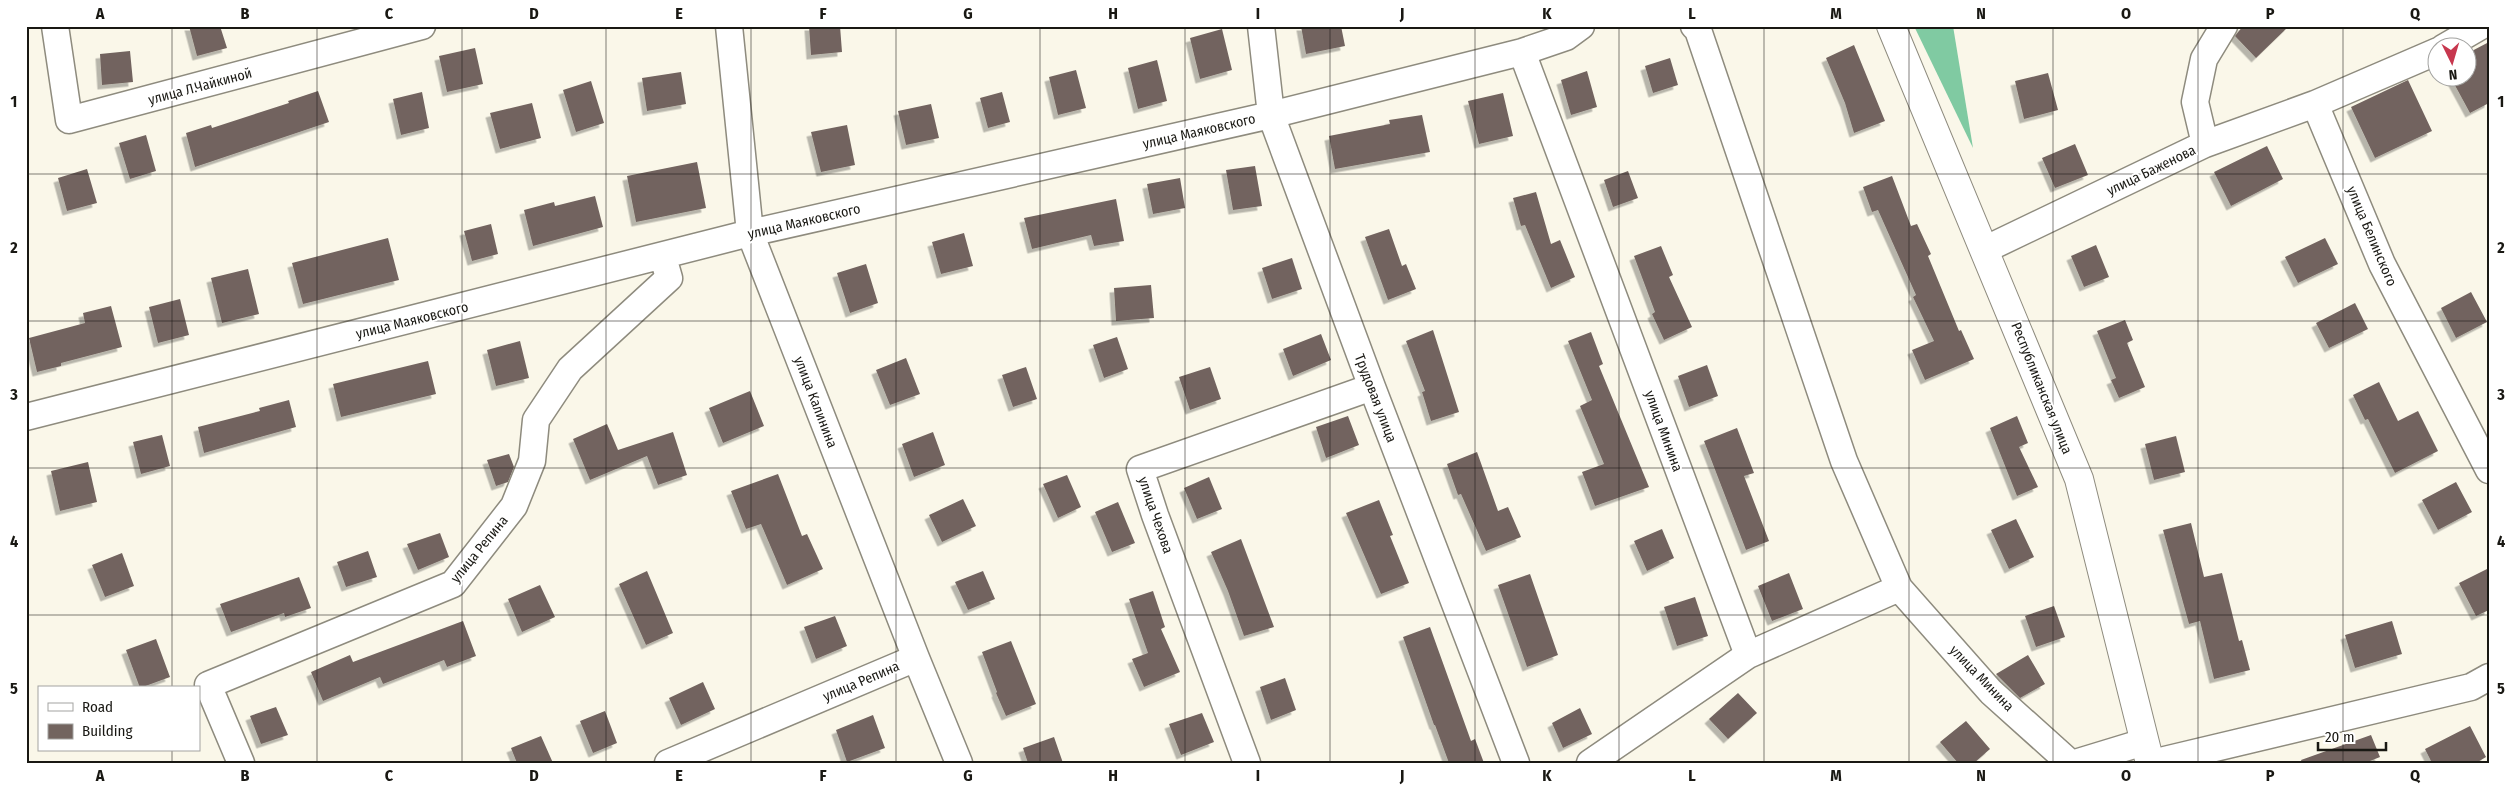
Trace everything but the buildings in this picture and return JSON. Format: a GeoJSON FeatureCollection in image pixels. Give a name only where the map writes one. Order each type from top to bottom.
{"type":"FeatureCollection","features":[{"type":"Feature","properties":{"kind":"street","name":"улица Л.Чайкиной"},"geometry":{"type":"LineString","coordinates":[[55,26],[69,120],[422,26]]}},
{"type":"Feature","properties":{"kind":"street","name":"улица Калинина"},"geometry":{"type":"LineString","coordinates":[[729,26],[750,233],[959,763]]}},
{"type":"Feature","properties":{"kind":"street","name":"Трудовая улица"},"geometry":{"type":"LineString","coordinates":[[1261,26],[1271,115],[1372,387],[1516,763]]}},
{"type":"Feature","properties":{"kind":"street","name":"улица Маяковского"},"geometry":{"type":"LineString","coordinates":[[26,417],[750,233],[1271,115],[1522,52],[1566,37],[1581,26]]}},
{"type":"Feature","properties":{"kind":"street","name":"улица Минина"},"geometry":{"type":"LineString","coordinates":[[1694,26],[1702,39],[1844,461],[1899,588],[1991,692],[2070,763]]}},
{"type":"Feature","properties":{"kind":"street","name":"Республиканская улица"},"geometry":{"type":"LineString","coordinates":[[1892,26],[2080,479],[2149,756]]}},
{"type":"Feature","properties":{"kind":"street","name":"улица Баженова"},"geometry":{"type":"LineString","coordinates":[[1984,250],[2205,144],[2195,102],[2204,59],[2224,26]]}},
{"type":"Feature","properties":{"kind":"street"},"geometry":{"type":"LineString","coordinates":[[2460,38],[2481,26]]}},
{"type":"Feature","properties":{"kind":"street","name":"улица Минина"},"geometry":{"type":"LineString","coordinates":[[1522,52],[1748,655]]}},
{"type":"Feature","properties":{"kind":"street"},"geometry":{"type":"LineString","coordinates":[[2205,144],[2315,104],[2428,55]]}},
{"type":"Feature","properties":{"kind":"street","name":"улица Белинского"},"geometry":{"type":"LineString","coordinates":[[2315,104],[2382,264],[2489,470]]}},
{"type":"Feature","properties":{"kind":"street","name":"улица Репина"},"geometry":{"type":"LineString","coordinates":[[241,763],[208,685],[453,584],[514,506],[532,461],[536,420],[570,369],[669,278],[663,256]]}},
{"type":"Feature","properties":{"kind":"street","name":"улица Чехова"},"geometry":{"type":"LineString","coordinates":[[1247,763],[1155,515],[1140,469],[1372,387]]}},
{"type":"Feature","properties":{"kind":"street"},"geometry":{"type":"LineString","coordinates":[[1590,763],[1748,655],[1899,588]]}},
{"type":"Feature","properties":{"kind":"street","name":"улица Репина"},"geometry":{"type":"LineString","coordinates":[[668,763],[916,658]]}},
{"type":"Feature","properties":{"kind":"street"},"geometry":{"type":"LineString","coordinates":[[2076,763],[2149,756],[2471,687],[2489,677]]}},
{"type":"Feature","properties":{"kind":"green space"},"geometry":{"type":"Polygon","coordinates":[[[1914,26],[1953,26],[1973,148],[1914,26]]]}}]}
